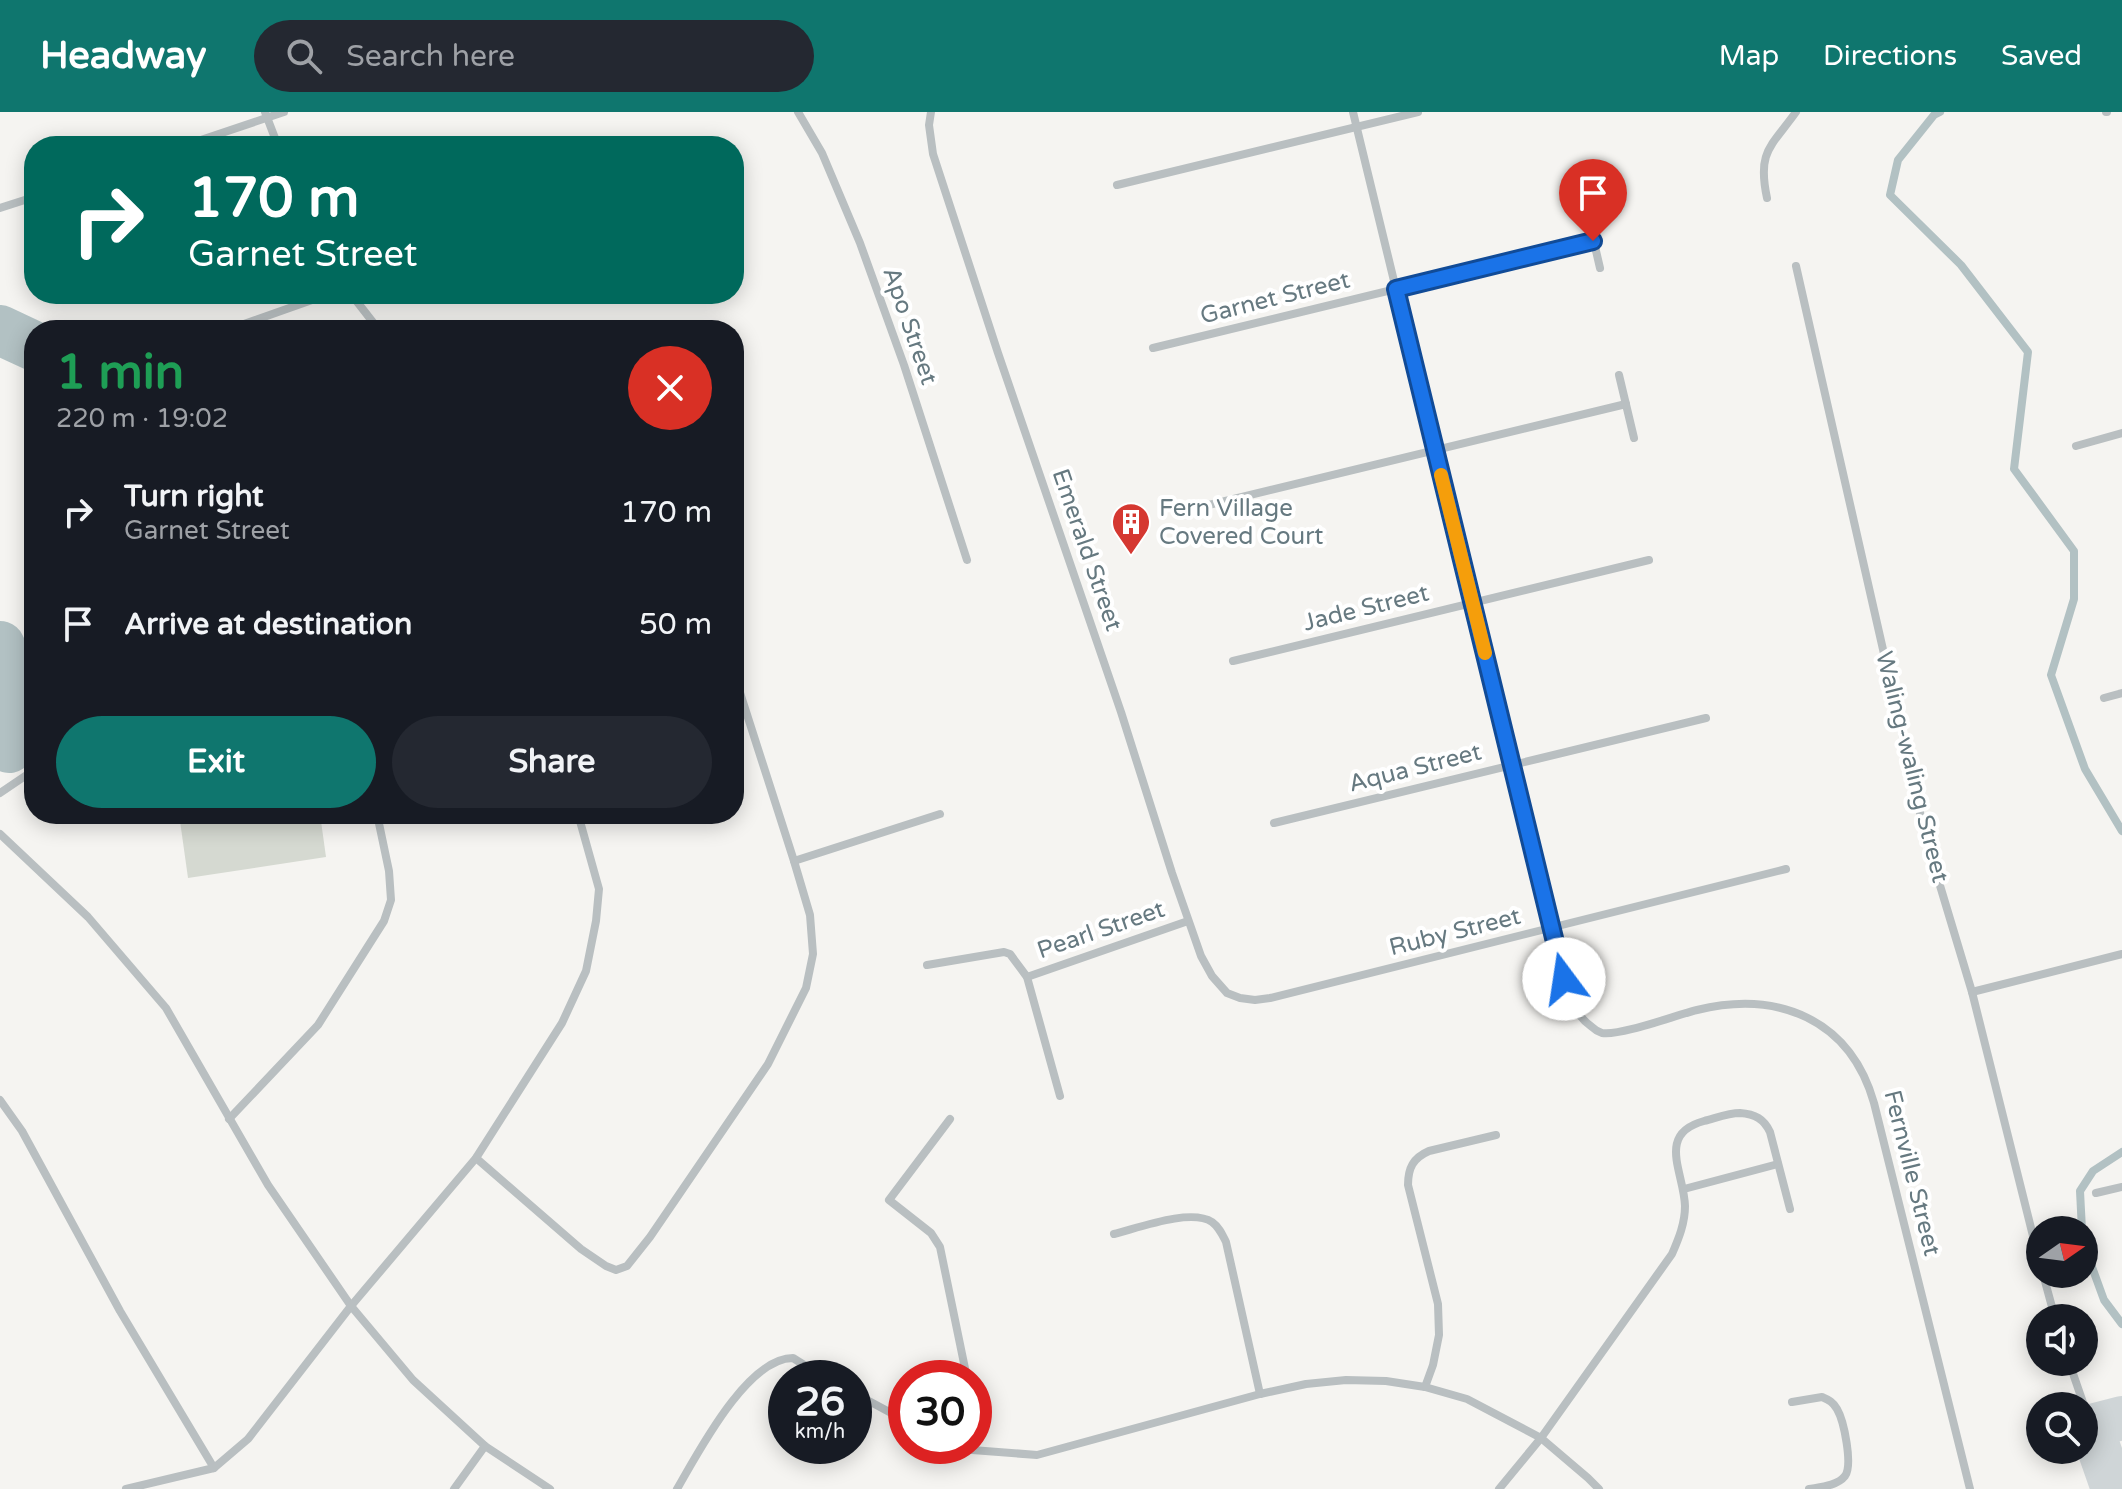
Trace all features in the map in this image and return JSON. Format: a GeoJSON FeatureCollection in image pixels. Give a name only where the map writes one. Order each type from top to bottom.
{"type":"FeatureCollection","features":[{"type":"Feature","properties":{"kind":"street"},"geometry":{"type":"LineString","coordinates":[[210,136],[266,115],[284,112]]}},
{"type":"Feature","properties":{"kind":"street","name":"Apo Street"},"geometry":{"type":"LineString","coordinates":[[798,112],[822,153],[860,243],[904,365],[967,560]]}},
{"type":"Feature","properties":{"kind":"street","name":"Emerald Street"},"geometry":{"type":"LineString","coordinates":[[931,112],[929,125],[933,154],[1188,921],[1201,956],[1212,976],[1227,993]]}},
{"type":"Feature","properties":{"kind":"street","name":"Fernville Street"},"geometry":{"type":"LineString","coordinates":[[1353,112],[1571,1003],[1578,1015],[1603,1033],[1711,1007],[1749,1002],[1795,1012],[1819,1023],[1857,1063],[1868,1082],[1874,1103],[1970,1489]]}},
{"type":"Feature","properties":{"kind":"street"},"geometry":{"type":"LineString","coordinates":[[1117,185],[1418,112]]}},
{"type":"Feature","properties":{"kind":"street"},"geometry":{"type":"LineString","coordinates":[[1767,198],[1763,179],[1764,160],[1770,145],[1796,112]]}},
{"type":"Feature","properties":{"kind":"street"},"geometry":{"type":"LineString","coordinates":[[266,115],[274,136]]}},
{"type":"Feature","properties":{"kind":"street"},"geometry":{"type":"LineString","coordinates":[[0,208],[24,200]]}},
{"type":"Feature","properties":{"kind":"street"},"geometry":{"type":"LineString","coordinates":[[1586,208],[1600,268]]}},
{"type":"Feature","properties":{"kind":"street","name":"Garnet Street"},"geometry":{"type":"LineString","coordinates":[[1153,348],[1593,241]]}},
{"type":"Feature","properties":{"kind":"street","name":"Waling-waling Street"},"geometry":{"type":"LineString","coordinates":[[1796,266],[1926,839],[1972,992],[2028,1216]]}},
{"type":"Feature","properties":{"kind":"street"},"geometry":{"type":"LineString","coordinates":[[257,320],[301,304]]}},
{"type":"Feature","properties":{"kind":"street"},"geometry":{"type":"LineString","coordinates":[[359,304],[371,320]]}},
{"type":"Feature","properties":{"kind":"street"},"geometry":{"type":"LineString","coordinates":[[1619,375],[1634,438]]}},
{"type":"Feature","properties":{"kind":"street"},"geometry":{"type":"LineString","coordinates":[[1180,512],[1626,404]]}},
{"type":"Feature","properties":{"kind":"street"},"geometry":{"type":"LineString","coordinates":[[2076,446],[2122,433]]}},
{"type":"Feature","properties":{"kind":"street","name":"Jade Street"},"geometry":{"type":"LineString","coordinates":[[1233,661],[1649,560]]}},
{"type":"Feature","properties":{"kind":"street"},"geometry":{"type":"LineString","coordinates":[[2104,698],[2122,693]]}},
{"type":"Feature","properties":{"kind":"street"},"geometry":{"type":"LineString","coordinates":[[476,1158],[581,1249],[616,1270],[627,1266],[650,1237],[768,1064],[806,988],[813,954],[810,915],[744,705]]}},
{"type":"Feature","properties":{"kind":"street","name":"Aqua Street"},"geometry":{"type":"LineString","coordinates":[[1274,823],[1706,718]]}},
{"type":"Feature","properties":{"kind":"street"},"geometry":{"type":"LineString","coordinates":[[0,793],[24,777]]}},
{"type":"Feature","properties":{"kind":"street"},"geometry":{"type":"LineString","coordinates":[[794,861],[940,814]]}},
{"type":"Feature","properties":{"kind":"street"},"geometry":{"type":"LineString","coordinates":[[229,1119],[318,1025],[384,921],[391,900],[389,871],[379,824]]}},
{"type":"Feature","properties":{"kind":"street"},"geometry":{"type":"LineString","coordinates":[[126,1489],[214,1468],[248,1439],[351,1306],[476,1158],[562,1023],[586,971],[599,889],[581,824]]}},
{"type":"Feature","properties":{"kind":"street"},"geometry":{"type":"LineString","coordinates":[[0,834],[88,917],[166,1008],[268,1185],[351,1306],[413,1380],[485,1446],[550,1489]]}},
{"type":"Feature","properties":{"kind":"street","name":"Ruby Street"},"geometry":{"type":"LineString","coordinates":[[1227,993],[1255,1000],[1270,998],[1786,869]]}},
{"type":"Feature","properties":{"kind":"street","name":"Pearl Street"},"geometry":{"type":"LineString","coordinates":[[1027,977],[1188,921]]}},
{"type":"Feature","properties":{"kind":"street","name":"Pearl Street"},"geometry":{"type":"LineString","coordinates":[[927,965],[1007,952],[1027,977],[1060,1096]]}},
{"type":"Feature","properties":{"kind":"street"},"geometry":{"type":"LineString","coordinates":[[1972,992],[2122,954]]}},
{"type":"Feature","properties":{"kind":"street"},"geometry":{"type":"LineString","coordinates":[[0,1100],[22,1131],[120,1311],[214,1468]]}},
{"type":"Feature","properties":{"kind":"street"},"geometry":{"type":"LineString","coordinates":[[1499,1489],[1541,1438],[1672,1254],[1685,1210],[1675,1146],[1685,1128],[1733,1113],[1757,1116],[1766,1122],[1790,1209]]}},
{"type":"Feature","properties":{"kind":"street"},"geometry":{"type":"LineString","coordinates":[[950,1119],[889,1200],[931,1233],[940,1247],[963,1360]]}},
{"type":"Feature","properties":{"kind":"street"},"geometry":{"type":"LineString","coordinates":[[1425,1387],[1439,1335],[1438,1304],[1408,1185],[1408,1174],[1411,1164],[1429,1151],[1496,1135]]}},
{"type":"Feature","properties":{"kind":"street"},"geometry":{"type":"LineString","coordinates":[[1684,1189],[1778,1164]]}},
{"type":"Feature","properties":{"kind":"street"},"geometry":{"type":"LineString","coordinates":[[2096,1193],[2122,1187]]}},
{"type":"Feature","properties":{"kind":"street"},"geometry":{"type":"LineString","coordinates":[[1114,1234],[1198,1216],[1211,1221],[1220,1230],[1226,1242],[1260,1394]]}},
{"type":"Feature","properties":{"kind":"street"},"geometry":{"type":"LineString","coordinates":[[677,1489],[734,1398],[760,1370],[768,1366]]}},
{"type":"Feature","properties":{"kind":"street"},"geometry":{"type":"LineString","coordinates":[[2078,1376],[2107,1422],[2113,1489]]}},
{"type":"Feature","properties":{"kind":"street"},"geometry":{"type":"LineString","coordinates":[[992,1450],[1037,1455],[1306,1384],[1346,1380],[1386,1381],[1425,1387],[1467,1399],[1541,1438],[1599,1489]]}},
{"type":"Feature","properties":{"kind":"street"},"geometry":{"type":"LineString","coordinates":[[1792,1402],[1814,1397],[1830,1400],[1839,1413],[1849,1459],[1846,1474],[1841,1480],[1809,1489]]}},
{"type":"Feature","properties":{"kind":"street"},"geometry":{"type":"LineString","coordinates":[[454,1489],[485,1446]]}},
{"type":"Feature","properties":{"kind":"shaded area"},"geometry":{"type":"Polygon","coordinates":[[[180,824],[321,824],[326,857],[188,878],[180,824]]]}},
{"type":"Feature","properties":{"kind":"waterway"},"geometry":{"type":"LineString","coordinates":[[1940,112],[1934,115],[1898,160],[1890,195],[1961,265],[2028,352],[2014,469],[2074,551],[2074,599],[2051,675],[2085,769],[2122,831]]}},
{"type":"Feature","properties":{"kind":"waterway"},"geometry":{"type":"LineString","coordinates":[[0,330],[24,341]]}},
{"type":"Feature","properties":{"kind":"waterway"},"geometry":{"type":"LineString","coordinates":[[0,646],[20,686],[9,748]]}},
{"type":"Feature","properties":{"kind":"waterway"},"geometry":{"type":"LineString","coordinates":[[2081,1216],[2080,1191],[2093,1171],[2122,1152]]}},
{"type":"Feature","properties":{"kind":"waterway"},"geometry":{"type":"LineString","coordinates":[[2098,1284],[2104,1300],[2122,1324]]}},
{"type":"Feature","properties":{"kind":"slow traffic"},"geometry":{"type":"LineString","coordinates":[[1441,475],[1485,653]]}},
{"type":"Feature","properties":{"kind":"place","name":"Fern Village Covered Court"},"geometry":{"type":"Point","coordinates":[1131,556]}},
{"type":"Feature","properties":{"kind":"route"},"geometry":{"type":"LineString","coordinates":[[1564,979],[1396,289],[1593,241]]}}]}
